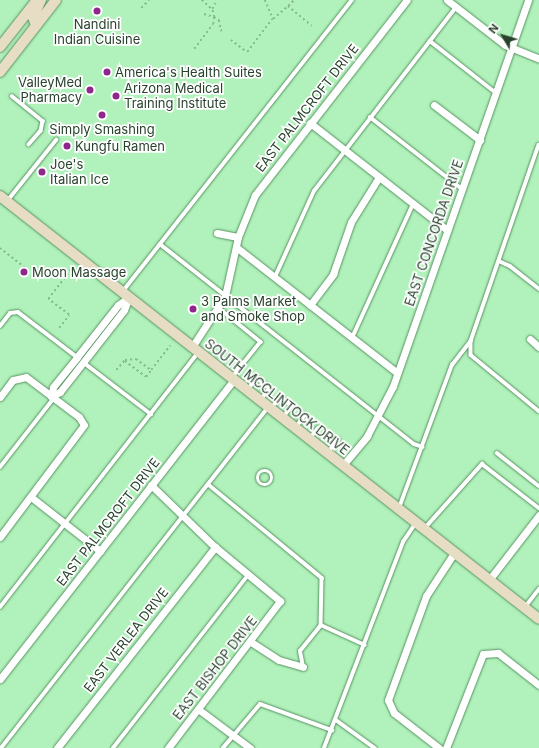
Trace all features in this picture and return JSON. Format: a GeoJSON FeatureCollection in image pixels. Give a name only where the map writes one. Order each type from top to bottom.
{"type":"FeatureCollection","features":[{"type":"Feature","properties":{"kind":"main road"},"geometry":{"type":"LineString","coordinates":[[0,47],[37,0]]}},
{"type":"Feature","properties":{"kind":"main road"},"geometry":{"type":"LineString","coordinates":[[36,25],[33,17],[41,0]]}},
{"type":"Feature","properties":{"kind":"main road"},"geometry":{"type":"LineString","coordinates":[[0,72],[56,0]]}},
{"type":"Feature","properties":{"kind":"main road","name":"SOUTH MCCLINTOCK DRIVE"},"geometry":{"type":"LineString","coordinates":[[3,198],[539,619]]}},
{"type":"Feature","properties":{"kind":"street","name":"EAST PALMCROFT DRIVE"},"geometry":{"type":"LineString","coordinates":[[196,350],[226,296],[238,237],[255,194],[407,0]]}},
{"type":"Feature","properties":{"kind":"street"},"geometry":{"type":"LineString","coordinates":[[447,0],[512,49],[539,59]]}},
{"type":"Feature","properties":{"kind":"street","name":"EAST CONCORDA DRIVE"},"geometry":{"type":"LineString","coordinates":[[343,465],[379,416],[397,373],[528,0]]}},
{"type":"Feature","properties":{"kind":"street"},"geometry":{"type":"LineString","coordinates":[[434,105],[480,140]]}},
{"type":"Feature","properties":{"kind":"street"},"geometry":{"type":"LineString","coordinates":[[310,123],[447,230]]}},
{"type":"Feature","properties":{"kind":"street"},"geometry":{"type":"LineString","coordinates":[[310,305],[333,274],[351,222],[378,177]]}},
{"type":"Feature","properties":{"kind":"street"},"geometry":{"type":"LineString","coordinates":[[217,232],[238,237]]}},
{"type":"Feature","properties":{"kind":"street"},"geometry":{"type":"LineString","coordinates":[[236,247],[397,373]]}},
{"type":"Feature","properties":{"kind":"street"},"geometry":{"type":"LineString","coordinates":[[53,397],[53,387],[126,295]]}},
{"type":"Feature","properties":{"kind":"street"},"geometry":{"type":"LineString","coordinates":[[53,397],[60,392],[124,310],[126,295]]}},
{"type":"Feature","properties":{"kind":"street"},"geometry":{"type":"LineString","coordinates":[[530,339],[539,347]]}},
{"type":"Feature","properties":{"kind":"street"},"geometry":{"type":"LineString","coordinates":[[0,397],[20,376],[29,378],[81,420],[83,428],[0,537]]}},
{"type":"Feature","properties":{"kind":"street","name":"EAST PALMCROFT DRIVE"},"geometry":{"type":"LineString","coordinates":[[0,678],[233,379]]}},
{"type":"Feature","properties":{"kind":"street"},"geometry":{"type":"LineString","coordinates":[[151,485],[215,546],[249,574]]}},
{"type":"Feature","properties":{"kind":"street"},"geometry":{"type":"LineString","coordinates":[[31,497],[100,551]]}},
{"type":"Feature","properties":{"kind":"street"},"geometry":{"type":"LineString","coordinates":[[489,580],[539,515]]}},
{"type":"Feature","properties":{"kind":"street","name":"EAST VERLEA DRIVE"},"geometry":{"type":"LineString","coordinates":[[57,748],[215,546]]}},
{"type":"Feature","properties":{"kind":"street"},"geometry":{"type":"LineString","coordinates":[[439,748],[388,706],[426,596],[454,553]]}},
{"type":"Feature","properties":{"kind":"street","name":"EAST BISHOP DRIVE"},"geometry":{"type":"LineString","coordinates":[[168,748],[251,642],[280,601],[249,574]]}},
{"type":"Feature","properties":{"kind":"street"},"geometry":{"type":"LineString","coordinates":[[251,642],[278,660],[303,667]]}},
{"type":"Feature","properties":{"kind":"street"},"geometry":{"type":"LineString","coordinates":[[446,748],[479,660],[487,652],[498,653],[539,686]]}},
{"type":"Feature","properties":{"kind":"street"},"geometry":{"type":"LineString","coordinates":[[198,709],[232,736],[250,748]]}},
{"type":"Feature","properties":{"kind":"lane"},"geometry":{"type":"LineString","coordinates":[[126,295],[160,244],[352,0]]}},
{"type":"Feature","properties":{"kind":"lane"},"geometry":{"type":"LineString","coordinates":[[274,277],[307,204],[345,150],[456,7]]}},
{"type":"Feature","properties":{"kind":"lane"},"geometry":{"type":"LineString","coordinates":[[430,41],[496,93]]}},
{"type":"Feature","properties":{"kind":"lane"},"geometry":{"type":"LineString","coordinates":[[12,96],[43,121],[41,131],[29,145]]}},
{"type":"Feature","properties":{"kind":"lane"},"geometry":{"type":"LineString","coordinates":[[370,117],[462,189]]}},
{"type":"Feature","properties":{"kind":"lane"},"geometry":{"type":"LineString","coordinates":[[3,198],[56,140]]}},
{"type":"Feature","properties":{"kind":"lane"},"geometry":{"type":"LineString","coordinates":[[539,145],[471,341],[471,355],[539,411]]}},
{"type":"Feature","properties":{"kind":"lane"},"geometry":{"type":"LineString","coordinates":[[352,338],[413,204]]}},
{"type":"Feature","properties":{"kind":"lane"},"geometry":{"type":"LineString","coordinates":[[160,244],[414,444],[423,447]]}},
{"type":"Feature","properties":{"kind":"lane"},"geometry":{"type":"LineString","coordinates":[[498,261],[510,266],[539,289]]}},
{"type":"Feature","properties":{"kind":"lane"},"geometry":{"type":"LineString","coordinates":[[220,308],[261,342],[233,379]]}},
{"type":"Feature","properties":{"kind":"lane"},"geometry":{"type":"LineString","coordinates":[[0,326],[10,313],[18,312],[151,414]]}},
{"type":"Feature","properties":{"kind":"lane"},"geometry":{"type":"LineString","coordinates":[[399,509],[452,365],[471,341]]}},
{"type":"Feature","properties":{"kind":"lane"},"geometry":{"type":"LineString","coordinates":[[0,607],[151,414],[196,350]]}},
{"type":"Feature","properties":{"kind":"lane"},"geometry":{"type":"LineString","coordinates":[[247,390],[257,378],[270,388],[267,405]]}},
{"type":"Feature","properties":{"kind":"lane"},"geometry":{"type":"LineString","coordinates":[[1,748],[184,515],[267,405],[281,396],[292,406],[283,418]]}},
{"type":"Feature","properties":{"kind":"lane"},"geometry":{"type":"LineString","coordinates":[[0,467],[53,397]]}},
{"type":"Feature","properties":{"kind":"lane"},"geometry":{"type":"LineString","coordinates":[[296,428],[305,415]]}},
{"type":"Feature","properties":{"kind":"lane"},"geometry":{"type":"LineString","coordinates":[[310,439],[318,428]]}},
{"type":"Feature","properties":{"kind":"lane"},"geometry":{"type":"LineString","coordinates":[[327,453],[338,440]]}},
{"type":"Feature","properties":{"kind":"lane"},"geometry":{"type":"LineString","coordinates":[[497,453],[539,486]]}},
{"type":"Feature","properties":{"kind":"lane"},"geometry":{"type":"LineString","coordinates":[[424,529],[482,464],[539,508]]}},
{"type":"Feature","properties":{"kind":"lane"},"geometry":{"type":"LineString","coordinates":[[270,473],[270,483],[260,484],[259,474],[270,473]]}},
{"type":"Feature","properties":{"kind":"lane"},"geometry":{"type":"LineString","coordinates":[[208,484],[322,578],[321,625],[300,652],[303,667]]}},
{"type":"Feature","properties":{"kind":"lane"},"geometry":{"type":"LineString","coordinates":[[324,748],[365,645],[403,542],[416,522]]}},
{"type":"Feature","properties":{"kind":"lane"},"geometry":{"type":"LineString","coordinates":[[113,748],[249,574]]}},
{"type":"Feature","properties":{"kind":"lane"},"geometry":{"type":"LineString","coordinates":[[525,608],[539,590]]}},
{"type":"Feature","properties":{"kind":"lane"},"geometry":{"type":"LineString","coordinates":[[321,625],[365,645]]}},
{"type":"Feature","properties":{"kind":"lane"},"geometry":{"type":"LineString","coordinates":[[223,748],[254,708],[263,704],[332,730]]}},
{"type":"Feature","properties":{"kind":"lane"},"geometry":{"type":"LineString","coordinates":[[336,720],[375,748]]}},
{"type":"Feature","properties":{"kind":"path"},"geometry":{"type":"LineString","coordinates":[[142,8],[149,0]]}},
{"type":"Feature","properties":{"kind":"path"},"geometry":{"type":"LineString","coordinates":[[194,49],[213,24],[214,17],[212,9],[202,0]]}},
{"type":"Feature","properties":{"kind":"path"},"geometry":{"type":"LineString","coordinates":[[212,9],[217,0]]}},
{"type":"Feature","properties":{"kind":"path"},"geometry":{"type":"LineString","coordinates":[[265,0],[273,19]]}},
{"type":"Feature","properties":{"kind":"path"},"geometry":{"type":"LineString","coordinates":[[231,40],[247,52],[273,19],[294,0]]}},
{"type":"Feature","properties":{"kind":"path"},"geometry":{"type":"LineString","coordinates":[[288,6],[312,26]]}},
{"type":"Feature","properties":{"kind":"path"},"geometry":{"type":"LineString","coordinates":[[204,14],[219,20],[222,32]]}},
{"type":"Feature","properties":{"kind":"path"},"geometry":{"type":"LineString","coordinates":[[0,248],[28,270]]}},
{"type":"Feature","properties":{"kind":"path"},"geometry":{"type":"LineString","coordinates":[[59,328],[69,315],[48,299],[72,268]]}},
{"type":"Feature","properties":{"kind":"path"},"geometry":{"type":"LineString","coordinates":[[125,360],[146,377],[170,346]]}},
{"type":"Feature","properties":{"kind":"path"},"geometry":{"type":"LineString","coordinates":[[116,370],[125,360],[136,359],[151,370]]}},
{"type":"Feature","properties":{"kind":"place","name":"Nandini Indian Cuisine"},"geometry":{"type":"Point","coordinates":[97,11]}},
{"type":"Feature","properties":{"kind":"place","name":"America's Health Suites"},"geometry":{"type":"Point","coordinates":[107,72]}},
{"type":"Feature","properties":{"kind":"place","name":"ValleyMed Pharmacy"},"geometry":{"type":"Point","coordinates":[90,90]}},
{"type":"Feature","properties":{"kind":"place","name":"Arizona Medical Training Institute"},"geometry":{"type":"Point","coordinates":[116,96]}},
{"type":"Feature","properties":{"kind":"place","name":"Simply Smashing"},"geometry":{"type":"Point","coordinates":[102,115]}},
{"type":"Feature","properties":{"kind":"place","name":"Kungfu Ramen"},"geometry":{"type":"Point","coordinates":[67,146]}},
{"type":"Feature","properties":{"kind":"place","name":"Joe's Italian Ice"},"geometry":{"type":"Point","coordinates":[42,172]}},
{"type":"Feature","properties":{"kind":"place","name":"Moon Massage"},"geometry":{"type":"Point","coordinates":[24,272]}},
{"type":"Feature","properties":{"kind":"place","name":"3 Palms Market and Smoke Shop"},"geometry":{"type":"Point","coordinates":[193,309]}}]}
